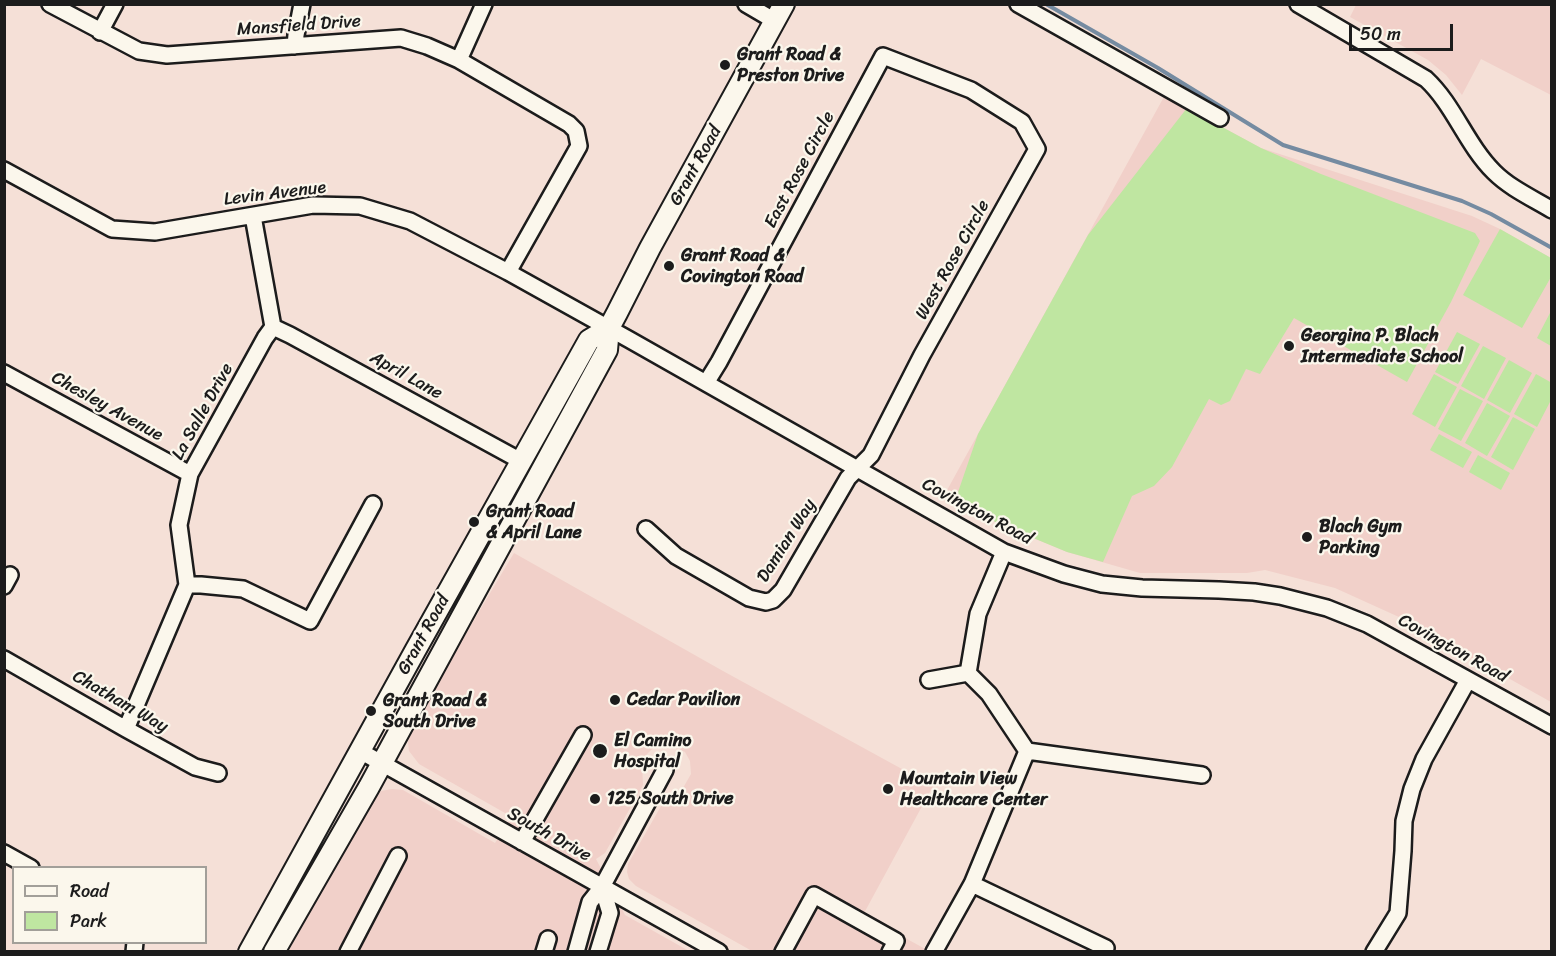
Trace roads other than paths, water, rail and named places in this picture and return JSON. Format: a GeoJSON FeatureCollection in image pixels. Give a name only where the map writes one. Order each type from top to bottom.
{"type":"FeatureCollection","features":[{"type":"Feature","properties":{"kind":"main road","name":"Grant Road"},"geometry":{"type":"LineString","coordinates":[[274,951],[382,764],[607,350],[609,328],[779,13]]}},
{"type":"Feature","properties":{"kind":"main road","name":"Grant Road"},"geometry":{"type":"LineString","coordinates":[[249,951],[589,339],[609,328]]}},
{"type":"Feature","properties":{"kind":"street","name":"Mansfield Drive"},"geometry":{"type":"LineString","coordinates":[[50,4],[139,51],[167,55],[401,38],[459,60],[569,124],[576,131],[579,147],[508,272]]}},
{"type":"Feature","properties":{"kind":"street"},"geometry":{"type":"LineString","coordinates":[[100,32],[115,4]]}},
{"type":"Feature","properties":{"kind":"street"},"geometry":{"type":"LineString","coordinates":[[295,46],[302,4]]}},
{"type":"Feature","properties":{"kind":"street"},"geometry":{"type":"LineString","coordinates":[[459,60],[484,4]]}},
{"type":"Feature","properties":{"kind":"street"},"geometry":{"type":"LineString","coordinates":[[746,4],[779,13]]}},
{"type":"Feature","properties":{"kind":"street"},"geometry":{"type":"LineString","coordinates":[[1018,4],[1220,118]]}},
{"type":"Feature","properties":{"kind":"street"},"geometry":{"type":"LineString","coordinates":[[1298,4],[1426,79],[1438,90],[1471,142],[1493,171],[1508,184],[1551,210]]}},
{"type":"Feature","properties":{"kind":"street","name":"East Rose Circle"},"geometry":{"type":"LineString","coordinates":[[706,383],[883,56],[971,90]]}},
{"type":"Feature","properties":{"kind":"street","name":"West Rose Circle"},"geometry":{"type":"LineString","coordinates":[[858,469],[871,455],[922,355],[1037,149],[1022,122],[971,90]]}},
{"type":"Feature","properties":{"kind":"street","name":"Levin Avenue"},"geometry":{"type":"LineString","coordinates":[[4,170],[112,228],[155,232],[313,205],[360,206],[410,220],[609,328]]}},
{"type":"Feature","properties":{"kind":"street"},"geometry":{"type":"LineString","coordinates":[[253,216],[273,327]]}},
{"type":"Feature","properties":{"kind":"street","name":"April Lane"},"geometry":{"type":"LineString","coordinates":[[273,327],[521,461]]}},
{"type":"Feature","properties":{"kind":"street","name":"La Salle Drive"},"geometry":{"type":"LineString","coordinates":[[187,585],[179,525],[190,474],[273,327]]}},
{"type":"Feature","properties":{"kind":"street","name":"Covington Road"},"geometry":{"type":"LineString","coordinates":[[609,328],[1004,552],[1064,574],[1102,584],[1142,588],[1254,592],[1327,608],[1366,624],[1551,726]]}},
{"type":"Feature","properties":{"kind":"street","name":"Chesley Avenue"},"geometry":{"type":"LineString","coordinates":[[4,373],[190,474]]}},
{"type":"Feature","properties":{"kind":"street","name":"Damian Way"},"geometry":{"type":"LineString","coordinates":[[646,529],[676,556],[749,598],[766,602],[773,600],[792,577],[848,478],[858,469]]}},
{"type":"Feature","properties":{"kind":"street"},"geometry":{"type":"LineString","coordinates":[[126,729],[187,585],[243,590],[310,621],[373,504]]}},
{"type":"Feature","properties":{"kind":"street"},"geometry":{"type":"LineString","coordinates":[[968,673],[978,614],[1004,552]]}},
{"type":"Feature","properties":{"kind":"street","name":"Chatham Way"},"geometry":{"type":"LineString","coordinates":[[4,658],[195,767],[218,773]]}},
{"type":"Feature","properties":{"kind":"street"},"geometry":{"type":"LineString","coordinates":[[929,680],[968,673]]}},
{"type":"Feature","properties":{"kind":"street"},"geometry":{"type":"LineString","coordinates":[[968,673],[989,694],[1027,751],[1202,775]]}},
{"type":"Feature","properties":{"kind":"street"},"geometry":{"type":"LineString","coordinates":[[1374,951],[1398,913],[1404,821],[1412,789],[1424,759],[1468,680]]}},
{"type":"Feature","properties":{"kind":"street"},"geometry":{"type":"LineString","coordinates":[[522,842],[583,735]]}},
{"type":"Feature","properties":{"kind":"street","name":"South Drive"},"geometry":{"type":"LineString","coordinates":[[360,751],[719,951]]}},
{"type":"Feature","properties":{"kind":"street"},"geometry":{"type":"LineString","coordinates":[[934,951],[972,884],[1027,751]]}},
{"type":"Feature","properties":{"kind":"street"},"geometry":{"type":"LineString","coordinates":[[576,951],[590,902],[602,887],[665,770]]}},
{"type":"Feature","properties":{"kind":"street"},"geometry":{"type":"LineString","coordinates":[[4,853],[29,866]]}},
{"type":"Feature","properties":{"kind":"street"},"geometry":{"type":"LineString","coordinates":[[348,951],[398,856]]}},
{"type":"Feature","properties":{"kind":"street"},"geometry":{"type":"LineString","coordinates":[[972,884],[1106,948]]}},
{"type":"Feature","properties":{"kind":"street"},"geometry":{"type":"LineString","coordinates":[[598,951],[610,913],[602,887]]}},
{"type":"Feature","properties":{"kind":"street"},"geometry":{"type":"LineString","coordinates":[[783,951],[814,895],[896,941],[890,951]]}},
{"type":"Feature","properties":{"kind":"waterway"},"geometry":{"type":"LineString","coordinates":[[1046,4],[1158,68],[1283,145],[1462,201],[1491,214],[1552,248]]}},
{"type":"Feature","properties":{"kind":"place","name":"Grant Road & Preston Drive"},"geometry":{"type":"Point","coordinates":[725,65]}},
{"type":"Feature","properties":{"kind":"place","name":"Grant Road & Covington Road"},"geometry":{"type":"Point","coordinates":[669,266]}},
{"type":"Feature","properties":{"kind":"place","name":"Georgina P. Blach Intermediate School"},"geometry":{"type":"Point","coordinates":[1289,346]}},
{"type":"Feature","properties":{"kind":"place","name":"Grant Road & April Lane"},"geometry":{"type":"Point","coordinates":[474,522]}},
{"type":"Feature","properties":{"kind":"place","name":"Blach Gym Parking"},"geometry":{"type":"Point","coordinates":[1307,537]}},
{"type":"Feature","properties":{"kind":"place","name":"Cedar Pavilion"},"geometry":{"type":"Point","coordinates":[615,700]}},
{"type":"Feature","properties":{"kind":"place","name":"Grant Road & South Drive"},"geometry":{"type":"Point","coordinates":[371,711]}},
{"type":"Feature","properties":{"kind":"place","name":"El Camino Hospital"},"geometry":{"type":"Point","coordinates":[600,751]}},
{"type":"Feature","properties":{"kind":"place","name":"Mountain View Healthcare Center"},"geometry":{"type":"Point","coordinates":[888,789]}},
{"type":"Feature","properties":{"kind":"place","name":"125 South Drive"},"geometry":{"type":"Point","coordinates":[595,799]}}]}
